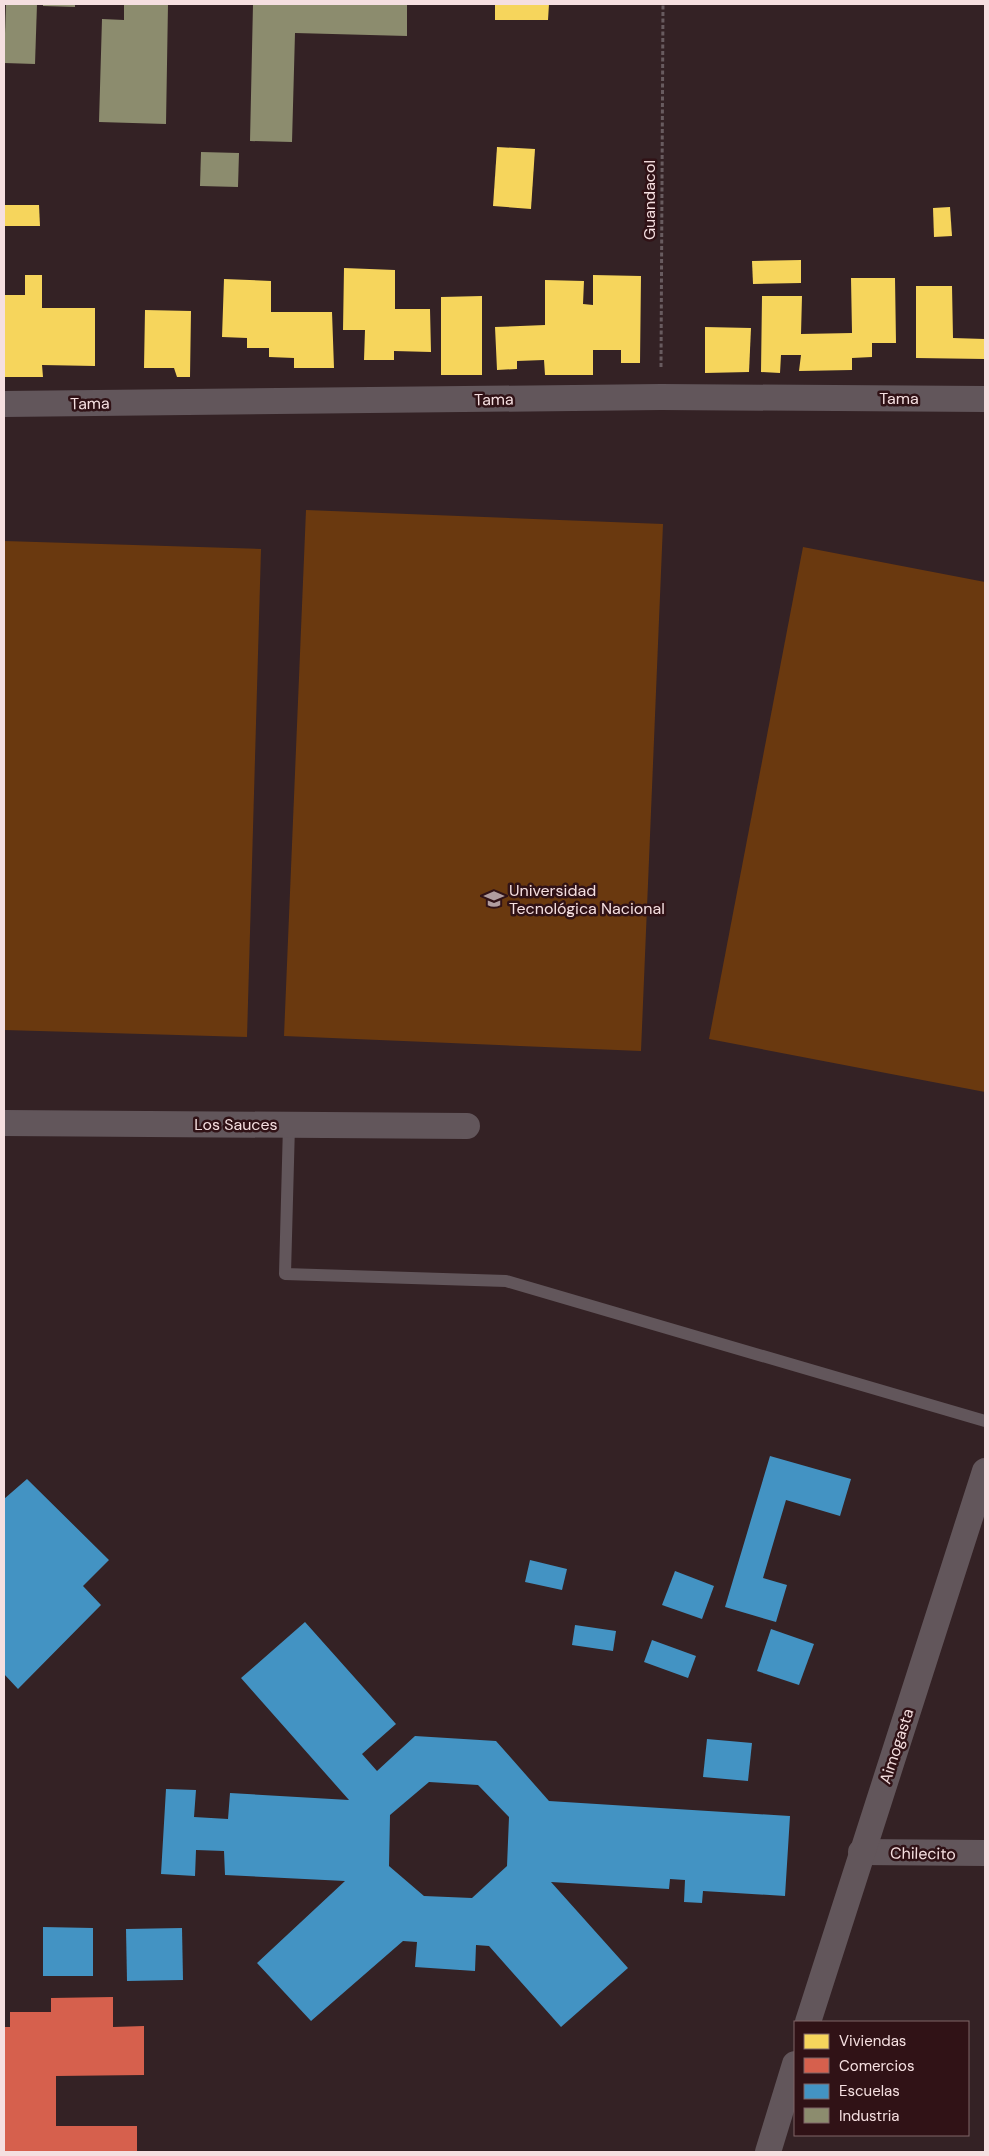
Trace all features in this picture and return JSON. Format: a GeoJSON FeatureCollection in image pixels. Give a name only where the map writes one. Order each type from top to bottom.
{"type":"FeatureCollection","features":[{"type":"Feature","properties":{"kind":"street","name":"Tama"},"geometry":{"type":"LineString","coordinates":[[4,404],[661,397],[985,399]]}},
{"type":"Feature","properties":{"kind":"street","name":"Los Sauces"},"geometry":{"type":"LineString","coordinates":[[4,1123],[467,1126]]}},
{"type":"Feature","properties":{"kind":"street","name":"Aimogasta"},"geometry":{"type":"LineString","coordinates":[[808,2021],[861,1852],[984,1481]]}},
{"type":"Feature","properties":{"kind":"street","name":"Chilecito"},"geometry":{"type":"LineString","coordinates":[[861,1852],[985,1853]]}},
{"type":"Feature","properties":{"kind":"street"},"geometry":{"type":"LineString","coordinates":[[768,2152],[794,2067]]}},
{"type":"Feature","properties":{"kind":"lane"},"geometry":{"type":"LineString","coordinates":[[289,1125],[285,1274],[506,1281],[985,1421]]}},
{"type":"Feature","properties":{"kind":"path","name":"Guandacol"},"geometry":{"type":"LineString","coordinates":[[661,397],[663,4]]}},
{"type":"Feature","properties":{"kind":"shaded area"},"geometry":{"type":"Polygon","coordinates":[[[306,510],[663,524],[641,1051],[284,1036],[306,510]]]}},
{"type":"Feature","properties":{"kind":"shaded area"},"geometry":{"type":"Polygon","coordinates":[[[4,541],[261,549],[247,1037],[4,1030],[4,541]]]}},
{"type":"Feature","properties":{"kind":"shaded area"},"geometry":{"type":"Polygon","coordinates":[[[803,547],[985,582],[985,1092],[709,1039],[803,547]]]}},
{"type":"Feature","properties":{"kind":"building: Viviendas"},"geometry":{"type":"Polygon","coordinates":[[[495,4],[549,4],[548,20],[495,20],[495,4]]]}},
{"type":"Feature","properties":{"kind":"building: Viviendas"},"geometry":{"type":"Polygon","coordinates":[[[497,147],[535,149],[531,209],[493,206],[497,147]]]}},
{"type":"Feature","properties":{"kind":"building: Viviendas"},"geometry":{"type":"Polygon","coordinates":[[[4,205],[39,205],[40,226],[4,226],[4,205]]]}},
{"type":"Feature","properties":{"kind":"building: Viviendas"},"geometry":{"type":"Polygon","coordinates":[[[950,207],[952,236],[934,237],[933,208],[950,207]]]}},
{"type":"Feature","properties":{"kind":"building: Viviendas"},"geometry":{"type":"Polygon","coordinates":[[[801,260],[801,283],[753,284],[752,261],[801,260]]]}},
{"type":"Feature","properties":{"kind":"building: Viviendas"},"geometry":{"type":"Polygon","coordinates":[[[344,268],[395,270],[395,309],[430,309],[431,352],[394,351],[394,360],[364,360],[365,330],[343,330],[344,268]]]}},
{"type":"Feature","properties":{"kind":"building: Viviendas"},"geometry":{"type":"Polygon","coordinates":[[[25,275],[42,275],[42,308],[95,308],[95,366],[42,365],[43,377],[4,377],[4,295],[25,295],[25,275]]]}},
{"type":"Feature","properties":{"kind":"building: Viviendas"},"geometry":{"type":"Polygon","coordinates":[[[593,275],[641,276],[640,363],[621,363],[621,350],[593,350],[593,375],[545,375],[544,360],[517,361],[517,369],[497,370],[495,327],[545,325],[545,280],[584,281],[583,304],[593,305],[593,275]]]}},
{"type":"Feature","properties":{"kind":"building: Viviendas"},"geometry":{"type":"Polygon","coordinates":[[[851,278],[895,278],[896,343],[872,343],[872,357],[852,358],[852,370],[799,371],[801,355],[781,355],[780,373],[761,372],[762,296],[802,296],[801,334],[852,333],[851,278]]]}},
{"type":"Feature","properties":{"kind":"building: Viviendas"},"geometry":{"type":"Polygon","coordinates":[[[224,279],[271,281],[271,312],[332,312],[334,368],[294,368],[294,358],[269,357],[269,348],[247,348],[247,338],[222,337],[224,279]]]}},
{"type":"Feature","properties":{"kind":"building: Viviendas"},"geometry":{"type":"Polygon","coordinates":[[[916,286],[952,286],[953,338],[985,339],[985,359],[916,358],[916,286]]]}},
{"type":"Feature","properties":{"kind":"building: Viviendas"},"geometry":{"type":"Polygon","coordinates":[[[482,296],[482,375],[441,375],[441,297],[482,296]]]}},
{"type":"Feature","properties":{"kind":"building: Viviendas"},"geometry":{"type":"Polygon","coordinates":[[[145,310],[191,311],[190,377],[177,377],[174,368],[144,368],[145,310]]]}},
{"type":"Feature","properties":{"kind":"building: Viviendas"},"geometry":{"type":"Polygon","coordinates":[[[705,327],[751,328],[749,372],[705,373],[705,327]]]}},
{"type":"Feature","properties":{"kind":"building: Comercios"},"geometry":{"type":"Polygon","coordinates":[[[113,1997],[113,2027],[144,2026],[144,2075],[56,2076],[56,2126],[137,2126],[137,2152],[4,2152],[4,2027],[10,2027],[10,2012],[51,2012],[51,1998],[113,1997]]]}},
{"type":"Feature","properties":{"kind":"building: Escuelas"},"geometry":{"type":"Polygon","coordinates":[[[770,1456],[851,1479],[840,1516],[786,1500],[763,1578],[787,1585],[776,1622],[725,1607],[770,1456]]]}},
{"type":"Feature","properties":{"kind":"building: Escuelas"},"geometry":{"type":"Polygon","coordinates":[[[27,1479],[109,1560],[83,1586],[101,1605],[18,1689],[4,1674],[4,1499],[27,1479]]]}},
{"type":"Feature","properties":{"kind":"building: Escuelas"},"geometry":{"type":"Polygon","coordinates":[[[530,1560],[567,1569],[562,1590],[525,1582],[530,1560]]]}},
{"type":"Feature","properties":{"kind":"building: Escuelas"},"geometry":{"type":"Polygon","coordinates":[[[675,1571],[714,1586],[702,1619],[662,1605],[675,1571]]]}},
{"type":"Feature","properties":{"kind":"building: Escuelas"},"geometry":{"type":"Polygon","coordinates":[[[305,1622],[396,1724],[362,1754],[377,1771],[415,1736],[496,1741],[549,1801],[790,1816],[785,1896],[703,1891],[702,1903],[684,1902],[685,1880],[670,1879],[669,1889],[551,1882],[628,1968],[561,2027],[489,1946],[476,1945],[475,1971],[415,1967],[417,1942],[403,1941],[311,2021],[257,1963],[345,1881],[225,1875],[224,1851],[196,1850],[195,1876],[161,1874],[166,1789],[196,1790],[194,1817],[228,1819],[230,1793],[349,1800],[241,1678],[305,1622]],[[429,1782],[390,1815],[389,1866],[424,1896],[472,1898],[507,1866],[509,1817],[478,1785],[429,1782]]]}},
{"type":"Feature","properties":{"kind":"building: Escuelas"},"geometry":{"type":"Polygon","coordinates":[[[575,1625],[616,1631],[613,1651],[572,1645],[575,1625]]]}},
{"type":"Feature","properties":{"kind":"building: Escuelas"},"geometry":{"type":"Polygon","coordinates":[[[771,1629],[814,1644],[799,1685],[757,1671],[771,1629]]]}},
{"type":"Feature","properties":{"kind":"building: Escuelas"},"geometry":{"type":"Polygon","coordinates":[[[652,1640],[696,1656],[688,1678],[644,1662],[652,1640]]]}},
{"type":"Feature","properties":{"kind":"building: Escuelas"},"geometry":{"type":"Polygon","coordinates":[[[707,1739],[752,1743],[748,1781],[703,1777],[707,1739]]]}},
{"type":"Feature","properties":{"kind":"building: Escuelas"},"geometry":{"type":"Polygon","coordinates":[[[43,1927],[93,1928],[93,1976],[43,1976],[43,1927]]]}},
{"type":"Feature","properties":{"kind":"building: Escuelas"},"geometry":{"type":"Polygon","coordinates":[[[182,1928],[183,1980],[127,1981],[126,1929],[182,1928]]]}},
{"type":"Feature","properties":{"kind":"building: Industria"},"geometry":{"type":"Polygon","coordinates":[[[6,4],[37,4],[35,64],[4,63],[6,4]]]}},
{"type":"Feature","properties":{"kind":"building: Industria"},"geometry":{"type":"Polygon","coordinates":[[[43,4],[75,4],[75,7],[43,6],[43,4]]]}},
{"type":"Feature","properties":{"kind":"building: Industria"},"geometry":{"type":"Polygon","coordinates":[[[124,4],[168,4],[166,124],[99,122],[102,19],[124,20],[124,4]]]}},
{"type":"Feature","properties":{"kind":"building: Industria"},"geometry":{"type":"Polygon","coordinates":[[[253,4],[407,4],[407,36],[295,33],[292,142],[250,141],[253,4]]]}},
{"type":"Feature","properties":{"kind":"building: Industria"},"geometry":{"type":"Polygon","coordinates":[[[201,152],[239,153],[238,187],[200,186],[201,152]]]}},
{"type":"Feature","properties":{"kind":"place","name":"Universidad Tecnológica Nacional"},"geometry":{"type":"Point","coordinates":[494,899]}}]}
